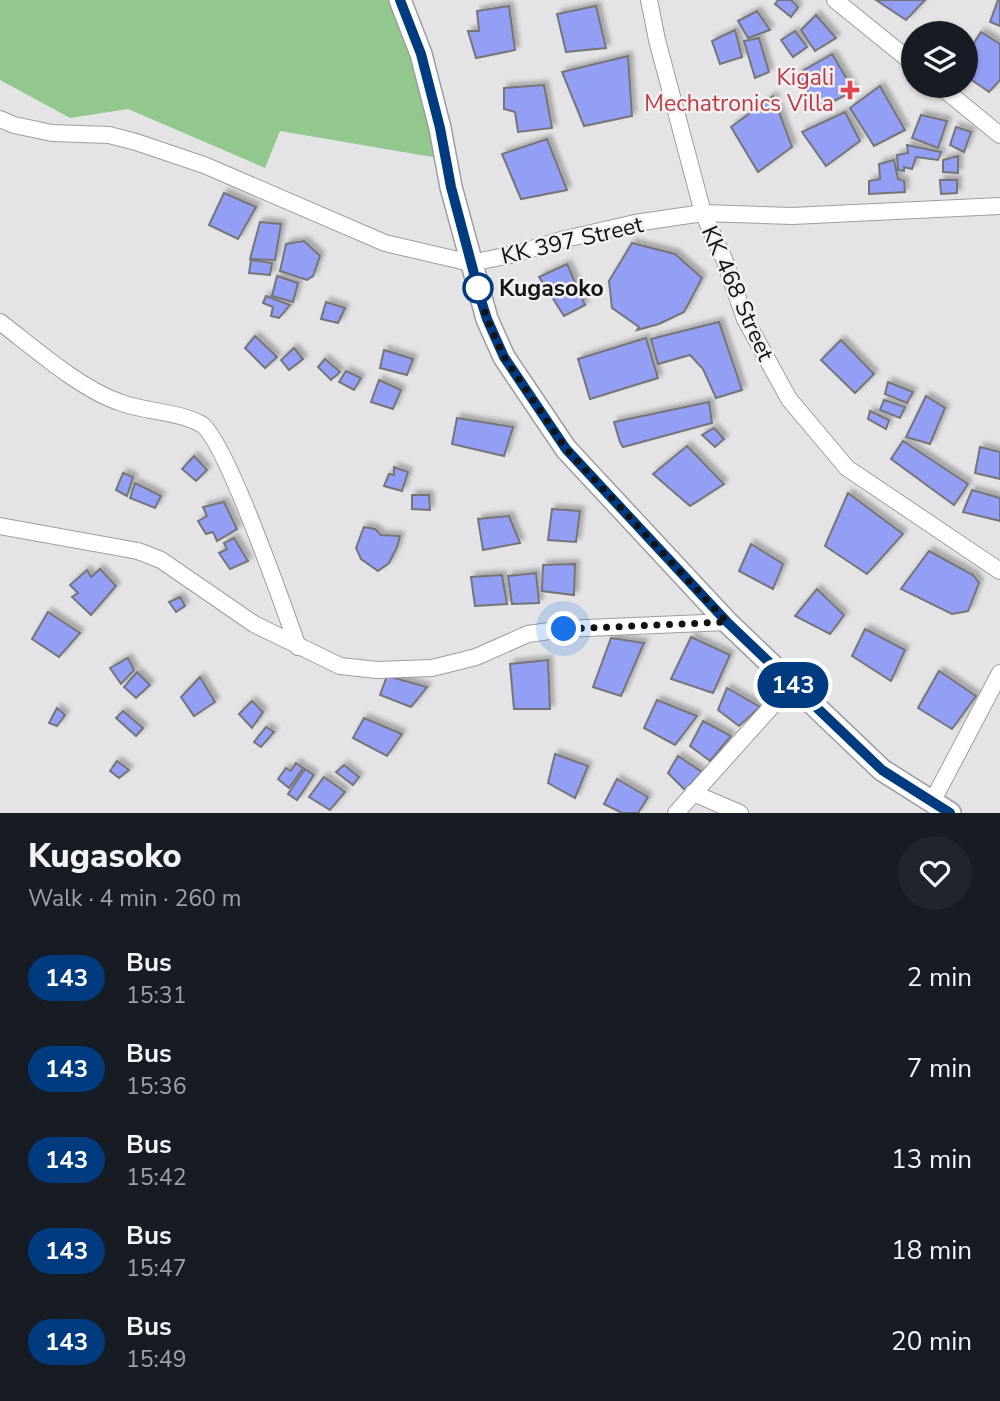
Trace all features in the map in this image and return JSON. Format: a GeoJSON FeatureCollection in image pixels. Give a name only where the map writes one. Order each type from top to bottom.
{"type":"FeatureCollection","features":[{"type":"Feature","properties":{"kind":"main road"},"geometry":{"type":"LineString","coordinates":[[400,0],[421,54],[487,319],[504,357],[566,449],[727,622],[882,770],[941,808]]}},
{"type":"Feature","properties":{"kind":"street","name":"KK 468 Street"},"geometry":{"type":"LineString","coordinates":[[649,0],[703,213],[724,259],[745,319],[789,399],[846,468],[1000,571]]}},
{"type":"Feature","properties":{"kind":"street"},"geometry":{"type":"LineString","coordinates":[[835,0],[901,53]]}},
{"type":"Feature","properties":{"kind":"street"},"geometry":{"type":"LineString","coordinates":[[955,98],[1000,135]]}},
{"type":"Feature","properties":{"kind":"street","name":"KK 397 Street"},"geometry":{"type":"LineString","coordinates":[[0,119],[14,125],[52,133],[110,135],[136,142],[215,170],[385,243],[471,263],[635,223],[703,213],[792,216],[1000,206]]}},
{"type":"Feature","properties":{"kind":"street"},"geometry":{"type":"LineString","coordinates":[[0,322],[92,389],[118,402],[203,425],[219,447],[229,469],[299,647]]}},
{"type":"Feature","properties":{"kind":"street"},"geometry":{"type":"LineString","coordinates":[[0,526],[138,551],[161,560],[254,624],[340,666],[377,670],[432,668],[476,657],[528,634],[564,629],[727,622]]}},
{"type":"Feature","properties":{"kind":"street"},"geometry":{"type":"LineString","coordinates":[[941,808],[1000,673]]}},
{"type":"Feature","properties":{"kind":"street"},"geometry":{"type":"LineString","coordinates":[[676,813],[792,684]]}},
{"type":"Feature","properties":{"kind":"street"},"geometry":{"type":"LineString","coordinates":[[693,793],[740,813]]}},
{"type":"Feature","properties":{"kind":"green space"},"geometry":{"type":"Polygon","coordinates":[[[0,0],[395,0],[438,158],[280,131],[265,168],[128,109],[70,118],[0,80],[0,0]]]}},
{"type":"Feature","properties":{"kind":"building"},"geometry":{"type":"Polygon","coordinates":[[[778,0],[791,0],[798,7],[791,17],[775,4],[778,0]]]}},
{"type":"Feature","properties":{"kind":"building"},"geometry":{"type":"Polygon","coordinates":[[[876,0],[925,0],[906,20],[876,0]]]}},
{"type":"Feature","properties":{"kind":"building"},"geometry":{"type":"Polygon","coordinates":[[[1000,0],[1000,26],[990,22],[1000,0]]]}},
{"type":"Feature","properties":{"kind":"building"},"geometry":{"type":"Polygon","coordinates":[[[509,6],[515,50],[476,58],[468,31],[479,31],[477,11],[509,6]]]}},
{"type":"Feature","properties":{"kind":"building"},"geometry":{"type":"Polygon","coordinates":[[[596,6],[606,48],[566,52],[557,14],[596,6]]]}},
{"type":"Feature","properties":{"kind":"building"},"geometry":{"type":"Polygon","coordinates":[[[757,11],[770,30],[748,38],[738,21],[757,11]]]}},
{"type":"Feature","properties":{"kind":"building"},"geometry":{"type":"Polygon","coordinates":[[[816,15],[836,38],[815,51],[801,30],[816,15]]]}},
{"type":"Feature","properties":{"kind":"building"},"geometry":{"type":"Polygon","coordinates":[[[735,30],[742,57],[720,64],[712,41],[735,30]]]}},
{"type":"Feature","properties":{"kind":"building"},"geometry":{"type":"Polygon","coordinates":[[[795,31],[807,47],[793,57],[781,40],[795,31]]]}},
{"type":"Feature","properties":{"kind":"building"},"geometry":{"type":"Polygon","coordinates":[[[981,32],[1000,44],[1000,80],[989,92],[978,84],[978,37],[981,32]]]}},
{"type":"Feature","properties":{"kind":"building"},"geometry":{"type":"Polygon","coordinates":[[[759,38],[769,72],[755,78],[744,41],[759,38]]]}},
{"type":"Feature","properties":{"kind":"building"},"geometry":{"type":"Polygon","coordinates":[[[832,54],[854,91],[818,109],[797,74],[832,54]]]}},
{"type":"Feature","properties":{"kind":"building"},"geometry":{"type":"Polygon","coordinates":[[[628,56],[632,116],[584,126],[562,72],[628,56]]]}},
{"type":"Feature","properties":{"kind":"building"},"geometry":{"type":"Polygon","coordinates":[[[544,85],[552,128],[518,132],[515,112],[504,109],[504,88],[544,85]]]}},
{"type":"Feature","properties":{"kind":"building"},"geometry":{"type":"Polygon","coordinates":[[[880,86],[905,130],[874,146],[850,108],[880,86]]]}},
{"type":"Feature","properties":{"kind":"building"},"geometry":{"type":"Polygon","coordinates":[[[773,96],[792,147],[758,172],[731,127],[773,96]]]}},
{"type":"Feature","properties":{"kind":"building"},"geometry":{"type":"Polygon","coordinates":[[[845,112],[860,141],[826,166],[802,132],[845,112]]]}},
{"type":"Feature","properties":{"kind":"building"},"geometry":{"type":"Polygon","coordinates":[[[921,115],[947,121],[938,148],[912,138],[921,115]]]}},
{"type":"Feature","properties":{"kind":"building"},"geometry":{"type":"Polygon","coordinates":[[[956,127],[971,132],[964,152],[950,145],[956,127]]]}},
{"type":"Feature","properties":{"kind":"building"},"geometry":{"type":"Polygon","coordinates":[[[547,139],[567,190],[521,199],[502,154],[547,139]]]}},
{"type":"Feature","properties":{"kind":"building"},"geometry":{"type":"Polygon","coordinates":[[[907,145],[941,152],[938,160],[916,157],[912,169],[904,167],[904,171],[898,170],[897,155],[908,153],[907,145]]]}},
{"type":"Feature","properties":{"kind":"building"},"geometry":{"type":"Polygon","coordinates":[[[958,156],[958,173],[943,172],[943,160],[958,156]]]}},
{"type":"Feature","properties":{"kind":"building"},"geometry":{"type":"Polygon","coordinates":[[[894,160],[898,179],[904,181],[905,192],[869,194],[869,181],[880,179],[879,164],[894,160]]]}},
{"type":"Feature","properties":{"kind":"building"},"geometry":{"type":"Polygon","coordinates":[[[940,180],[957,180],[957,193],[941,194],[940,180]]]}},
{"type":"Feature","properties":{"kind":"building"},"geometry":{"type":"Polygon","coordinates":[[[224,193],[256,207],[238,239],[209,225],[224,193]]]}},
{"type":"Feature","properties":{"kind":"building"},"geometry":{"type":"Polygon","coordinates":[[[260,222],[281,224],[275,260],[250,259],[260,222]]]}},
{"type":"Feature","properties":{"kind":"building"},"geometry":{"type":"Polygon","coordinates":[[[304,241],[320,256],[313,276],[307,280],[280,271],[286,244],[304,241]]]}},
{"type":"Feature","properties":{"kind":"building"},"geometry":{"type":"Polygon","coordinates":[[[632,243],[675,254],[702,278],[684,312],[659,324],[637,330],[639,327],[612,308],[609,281],[632,243]]]}},
{"type":"Feature","properties":{"kind":"building"},"geometry":{"type":"Polygon","coordinates":[[[251,260],[272,263],[270,275],[249,273],[251,260]]]}},
{"type":"Feature","properties":{"kind":"building"},"geometry":{"type":"Polygon","coordinates":[[[567,264],[585,305],[564,316],[539,277],[567,264]]]}},
{"type":"Feature","properties":{"kind":"building"},"geometry":{"type":"Polygon","coordinates":[[[277,276],[298,283],[293,302],[272,296],[277,276]]]}},
{"type":"Feature","properties":{"kind":"building"},"geometry":{"type":"Polygon","coordinates":[[[266,296],[290,305],[279,318],[271,316],[273,307],[263,303],[266,296]]]}},
{"type":"Feature","properties":{"kind":"building"},"geometry":{"type":"Polygon","coordinates":[[[326,302],[345,308],[338,323],[321,319],[326,302]]]}},
{"type":"Feature","properties":{"kind":"building"},"geometry":{"type":"Polygon","coordinates":[[[719,322],[742,390],[716,398],[703,369],[690,355],[658,364],[651,339],[719,322]]]}},
{"type":"Feature","properties":{"kind":"building"},"geometry":{"type":"Polygon","coordinates":[[[255,336],[277,357],[265,368],[245,348],[255,336]]]}},
{"type":"Feature","properties":{"kind":"building"},"geometry":{"type":"Polygon","coordinates":[[[646,338],[658,378],[590,399],[578,359],[646,338]]]}},
{"type":"Feature","properties":{"kind":"building"},"geometry":{"type":"Polygon","coordinates":[[[841,340],[874,374],[855,393],[821,360],[841,340]]]}},
{"type":"Feature","properties":{"kind":"building"},"geometry":{"type":"Polygon","coordinates":[[[294,348],[303,359],[289,370],[281,360],[294,348]]]}},
{"type":"Feature","properties":{"kind":"building"},"geometry":{"type":"Polygon","coordinates":[[[384,350],[413,359],[407,375],[380,368],[384,350]]]}},
{"type":"Feature","properties":{"kind":"building"},"geometry":{"type":"Polygon","coordinates":[[[325,359],[340,372],[331,380],[318,367],[325,359]]]}},
{"type":"Feature","properties":{"kind":"building"},"geometry":{"type":"Polygon","coordinates":[[[346,371],[361,378],[354,390],[339,382],[346,371]]]}},
{"type":"Feature","properties":{"kind":"building"},"geometry":{"type":"Polygon","coordinates":[[[379,380],[401,390],[393,409],[371,402],[379,380]]]}},
{"type":"Feature","properties":{"kind":"building"},"geometry":{"type":"Polygon","coordinates":[[[888,382],[913,392],[907,403],[885,394],[888,382]]]}},
{"type":"Feature","properties":{"kind":"building"},"geometry":{"type":"Polygon","coordinates":[[[926,396],[945,408],[930,444],[906,437],[926,396]]]}},
{"type":"Feature","properties":{"kind":"building"},"geometry":{"type":"Polygon","coordinates":[[[884,400],[905,407],[900,418],[880,410],[884,400]]]}},
{"type":"Feature","properties":{"kind":"building"},"geometry":{"type":"Polygon","coordinates":[[[709,402],[712,423],[623,447],[620,442],[614,422],[709,402]]]}},
{"type":"Feature","properties":{"kind":"building"},"geometry":{"type":"Polygon","coordinates":[[[870,411],[889,420],[886,429],[868,419],[870,411]]]}},
{"type":"Feature","properties":{"kind":"building"},"geometry":{"type":"Polygon","coordinates":[[[457,418],[513,427],[504,456],[452,444],[457,418]]]}},
{"type":"Feature","properties":{"kind":"building"},"geometry":{"type":"Polygon","coordinates":[[[714,428],[724,439],[715,447],[702,435],[714,428]]]}},
{"type":"Feature","properties":{"kind":"building"},"geometry":{"type":"Polygon","coordinates":[[[903,441],[968,484],[954,505],[891,459],[903,441]]]}},
{"type":"Feature","properties":{"kind":"building"},"geometry":{"type":"Polygon","coordinates":[[[687,446],[724,484],[690,506],[653,474],[687,446]]]}},
{"type":"Feature","properties":{"kind":"building"},"geometry":{"type":"Polygon","coordinates":[[[980,447],[1000,452],[1000,479],[975,473],[980,447]]]}},
{"type":"Feature","properties":{"kind":"building"},"geometry":{"type":"Polygon","coordinates":[[[194,456],[207,470],[196,481],[182,469],[194,456]]]}},
{"type":"Feature","properties":{"kind":"building"},"geometry":{"type":"Polygon","coordinates":[[[394,467],[408,472],[402,491],[384,486],[389,474],[394,475],[394,467]]]}},
{"type":"Feature","properties":{"kind":"building"},"geometry":{"type":"Polygon","coordinates":[[[123,473],[133,477],[127,496],[116,490],[123,473]]]}},
{"type":"Feature","properties":{"kind":"building"},"geometry":{"type":"Polygon","coordinates":[[[135,483],[161,496],[155,508],[130,498],[135,483]]]}},
{"type":"Feature","properties":{"kind":"building"},"geometry":{"type":"Polygon","coordinates":[[[972,490],[1000,498],[1000,521],[963,512],[972,490]]]}},
{"type":"Feature","properties":{"kind":"building"},"geometry":{"type":"Polygon","coordinates":[[[848,493],[903,534],[867,574],[825,546],[848,493]]]}},
{"type":"Feature","properties":{"kind":"building"},"geometry":{"type":"Polygon","coordinates":[[[412,495],[429,495],[430,510],[412,509],[412,495]]]}},
{"type":"Feature","properties":{"kind":"building"},"geometry":{"type":"Polygon","coordinates":[[[224,502],[237,529],[217,541],[213,532],[206,534],[198,521],[207,516],[203,507],[224,502]]]}},
{"type":"Feature","properties":{"kind":"building"},"geometry":{"type":"Polygon","coordinates":[[[552,509],[580,511],[576,542],[548,540],[552,509]]]}},
{"type":"Feature","properties":{"kind":"building"},"geometry":{"type":"Polygon","coordinates":[[[509,516],[520,543],[483,550],[478,519],[509,516]]]}},
{"type":"Feature","properties":{"kind":"building"},"geometry":{"type":"Polygon","coordinates":[[[364,527],[375,529],[381,535],[400,536],[389,563],[378,571],[361,559],[356,548],[364,527]]]}},
{"type":"Feature","properties":{"kind":"building"},"geometry":{"type":"Polygon","coordinates":[[[234,538],[248,561],[230,569],[219,553],[227,549],[224,543],[234,538]]]}},
{"type":"Feature","properties":{"kind":"building"},"geometry":{"type":"Polygon","coordinates":[[[751,544],[783,564],[773,589],[739,571],[751,544]]]}},
{"type":"Feature","properties":{"kind":"building"},"geometry":{"type":"Polygon","coordinates":[[[929,551],[973,575],[979,583],[968,611],[952,614],[901,589],[929,551]]]}},
{"type":"Feature","properties":{"kind":"building"},"geometry":{"type":"Polygon","coordinates":[[[575,564],[574,595],[542,591],[543,565],[575,564]]]}},
{"type":"Feature","properties":{"kind":"building"},"geometry":{"type":"Polygon","coordinates":[[[100,569],[116,586],[91,615],[72,597],[78,593],[70,585],[87,570],[91,577],[100,569]]]}},
{"type":"Feature","properties":{"kind":"building"},"geometry":{"type":"Polygon","coordinates":[[[536,573],[539,603],[512,604],[508,576],[536,573]]]}},
{"type":"Feature","properties":{"kind":"building"},"geometry":{"type":"Polygon","coordinates":[[[502,575],[507,604],[475,606],[471,577],[502,575]]]}},
{"type":"Feature","properties":{"kind":"building"},"geometry":{"type":"Polygon","coordinates":[[[817,589],[844,615],[830,634],[795,616],[817,589]]]}},
{"type":"Feature","properties":{"kind":"building"},"geometry":{"type":"Polygon","coordinates":[[[180,597],[185,606],[176,612],[169,602],[180,597]]]}},
{"type":"Feature","properties":{"kind":"building"},"geometry":{"type":"Polygon","coordinates":[[[48,612],[80,633],[59,657],[32,639],[48,612]]]}},
{"type":"Feature","properties":{"kind":"building"},"geometry":{"type":"Polygon","coordinates":[[[865,629],[905,650],[891,681],[852,656],[865,629]]]}},
{"type":"Feature","properties":{"kind":"building"},"geometry":{"type":"Polygon","coordinates":[[[691,637],[730,655],[713,693],[671,679],[691,637]]]}},
{"type":"Feature","properties":{"kind":"building"},"geometry":{"type":"Polygon","coordinates":[[[611,638],[644,643],[621,696],[593,687],[611,638]]]}},
{"type":"Feature","properties":{"kind":"building"},"geometry":{"type":"Polygon","coordinates":[[[128,658],[134,670],[121,684],[110,668],[128,658]]]}},
{"type":"Feature","properties":{"kind":"building"},"geometry":{"type":"Polygon","coordinates":[[[548,660],[550,709],[514,709],[510,664],[548,660]]]}},
{"type":"Feature","properties":{"kind":"building"},"geometry":{"type":"Polygon","coordinates":[[[939,671],[976,696],[952,729],[918,708],[939,671]]]}},
{"type":"Feature","properties":{"kind":"building"},"geometry":{"type":"Polygon","coordinates":[[[137,672],[150,685],[136,698],[124,687],[137,672]]]}},
{"type":"Feature","properties":{"kind":"building"},"geometry":{"type":"Polygon","coordinates":[[[387,676],[427,687],[411,707],[380,695],[387,676]]]}},
{"type":"Feature","properties":{"kind":"building"},"geometry":{"type":"Polygon","coordinates":[[[200,677],[215,702],[194,716],[181,697],[200,677]]]}},
{"type":"Feature","properties":{"kind":"building"},"geometry":{"type":"Polygon","coordinates":[[[727,688],[760,707],[739,726],[718,710],[727,688]]]}},
{"type":"Feature","properties":{"kind":"building"},"geometry":{"type":"Polygon","coordinates":[[[657,700],[697,716],[675,745],[644,728],[657,700]]]}},
{"type":"Feature","properties":{"kind":"building"},"geometry":{"type":"Polygon","coordinates":[[[252,701],[263,712],[252,728],[239,714],[252,701]]]}},
{"type":"Feature","properties":{"kind":"building"},"geometry":{"type":"Polygon","coordinates":[[[57,708],[65,715],[57,726],[49,723],[57,708]]]}},
{"type":"Feature","properties":{"kind":"building"},"geometry":{"type":"Polygon","coordinates":[[[123,711],[143,728],[136,736],[116,718],[123,711]]]}},
{"type":"Feature","properties":{"kind":"building"},"geometry":{"type":"Polygon","coordinates":[[[364,718],[402,734],[387,756],[353,738],[364,718]]]}},
{"type":"Feature","properties":{"kind":"building"},"geometry":{"type":"Polygon","coordinates":[[[703,721],[731,736],[710,761],[690,746],[703,721]]]}},
{"type":"Feature","properties":{"kind":"building"},"geometry":{"type":"Polygon","coordinates":[[[266,727],[274,732],[261,747],[254,742],[266,727]]]}},
{"type":"Feature","properties":{"kind":"building"},"geometry":{"type":"Polygon","coordinates":[[[555,754],[588,766],[575,798],[548,783],[555,754]]]}},
{"type":"Feature","properties":{"kind":"building"},"geometry":{"type":"Polygon","coordinates":[[[678,756],[702,772],[685,790],[668,773],[678,756]]]}},
{"type":"Feature","properties":{"kind":"building"},"geometry":{"type":"Polygon","coordinates":[[[117,761],[129,770],[119,778],[110,771],[117,761]]]}},
{"type":"Feature","properties":{"kind":"building"},"geometry":{"type":"Polygon","coordinates":[[[296,763],[303,768],[289,788],[278,779],[286,768],[291,771],[296,763]]]}},
{"type":"Feature","properties":{"kind":"building"},"geometry":{"type":"Polygon","coordinates":[[[344,765],[359,777],[353,785],[336,772],[344,765]]]}},
{"type":"Feature","properties":{"kind":"building"},"geometry":{"type":"Polygon","coordinates":[[[305,769],[314,775],[297,800],[288,794],[305,769]]]}},
{"type":"Feature","properties":{"kind":"building"},"geometry":{"type":"Polygon","coordinates":[[[324,777],[345,792],[330,810],[309,797],[324,777]]]}},
{"type":"Feature","properties":{"kind":"building"},"geometry":{"type":"Polygon","coordinates":[[[617,779],[648,797],[638,813],[622,813],[604,804],[617,779]]]}},
{"type":"Feature","properties":{"kind":"bus line","name":"143"},"geometry":{"type":"LineString","coordinates":[[400,0],[421,54],[440,128],[451,187],[487,319],[504,357],[566,449],[727,622],[882,770],[950,813]]}},
{"type":"Feature","properties":{"kind":"place","name":"Kigali Mechatronics Villa"},"geometry":{"type":"Point","coordinates":[850,90]}},
{"type":"Feature","properties":{"kind":"place","name":"Kugasoko"},"geometry":{"type":"Point","coordinates":[478,288]}},
{"type":"Feature","properties":{"kind":"route"},"geometry":{"type":"LineString","coordinates":[[478,288],[476,282],[487,319],[504,357],[566,449],[727,622],[564,629]]}}]}
